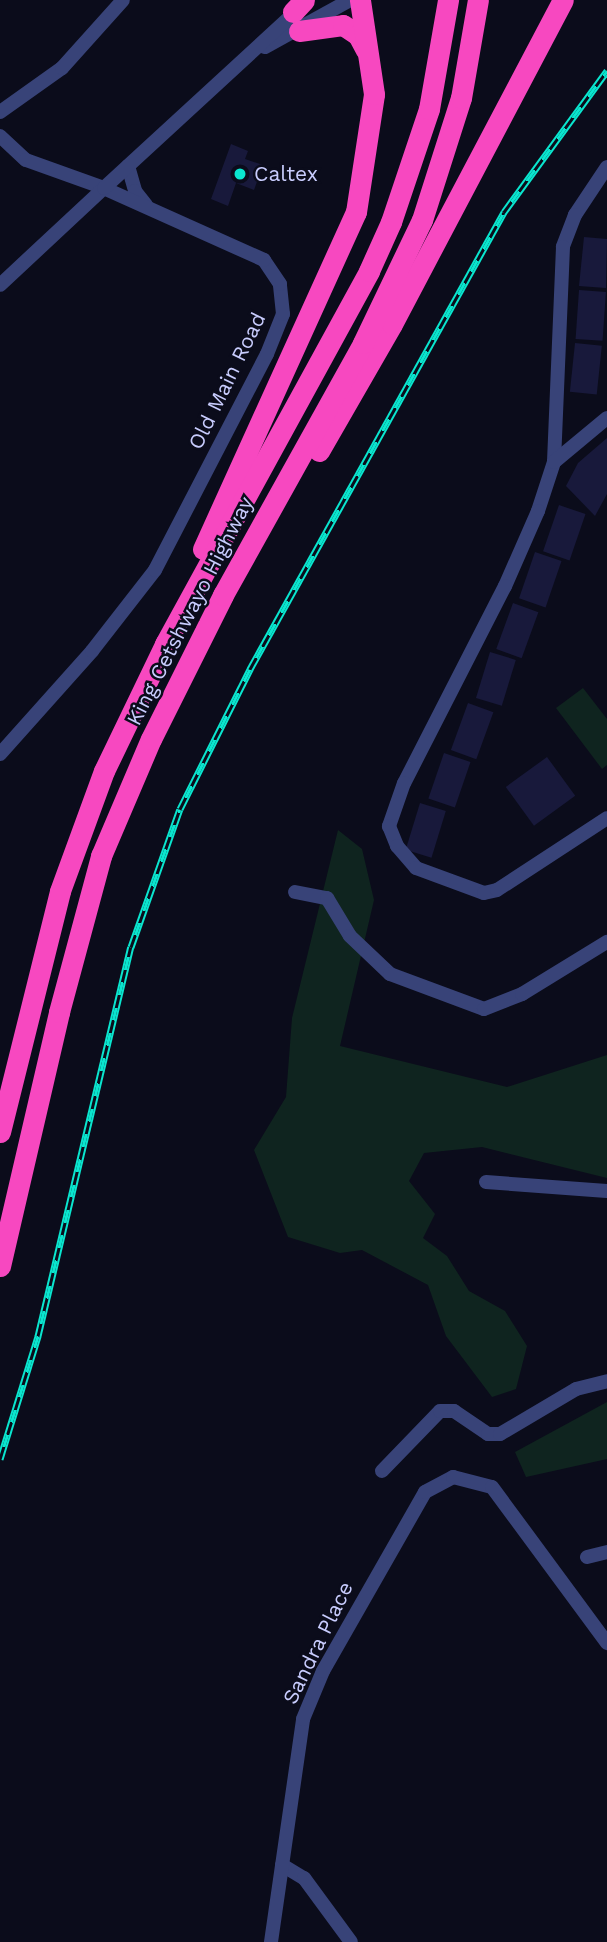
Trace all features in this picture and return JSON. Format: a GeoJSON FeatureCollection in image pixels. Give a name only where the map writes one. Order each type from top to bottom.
{"type":"FeatureCollection","features":[{"type":"Feature","properties":{"kind":"highway"},"geometry":{"type":"LineString","coordinates":[[165,644],[180,598],[345,245],[363,187],[374,94],[372,65],[360,0]]}},
{"type":"Feature","properties":{"kind":"highway","name":"King Cetshwayo Highway"},"geometry":{"type":"LineString","coordinates":[[0,1132],[74,848],[128,715],[391,222],[429,109],[448,0]]}},
{"type":"Feature","properties":{"kind":"highway","name":"King Cetshwayo Highway"},"geometry":{"type":"LineString","coordinates":[[0,1266],[59,1012],[101,856],[151,739],[198,646],[369,331],[422,220],[461,97],[478,0]]}},
{"type":"Feature","properties":{"kind":"highway"},"geometry":{"type":"LineString","coordinates":[[526,71],[552,0]]}},
{"type":"Feature","properties":{"kind":"highway"},"geometry":{"type":"LineString","coordinates":[[198,646],[368,369],[563,0]]}},
{"type":"Feature","properties":{"kind":"highway"},"geometry":{"type":"LineString","coordinates":[[299,14],[349,28],[372,65]]}},
{"type":"Feature","properties":{"kind":"street"},"geometry":{"type":"LineString","coordinates":[[0,112],[62,68],[123,0]]}},
{"type":"Feature","properties":{"kind":"street"},"geometry":{"type":"LineString","coordinates":[[0,285],[313,0]]}},
{"type":"Feature","properties":{"kind":"street"},"geometry":{"type":"LineString","coordinates":[[299,14],[350,0]]}},
{"type":"Feature","properties":{"kind":"street","name":"Old Main Road"},"geometry":{"type":"LineString","coordinates":[[0,136],[26,160],[104,188],[264,260],[283,299],[281,324],[155,570],[92,652],[0,754]]}},
{"type":"Feature","properties":{"kind":"street"},"geometry":{"type":"LineString","coordinates":[[128,166],[135,191],[148,208]]}},
{"type":"Feature","properties":{"kind":"street"},"geometry":{"type":"LineString","coordinates":[[607,167],[575,215],[562,247],[554,463],[506,586],[404,783],[390,826],[397,846],[416,868],[484,893],[498,890],[607,818]]}},
{"type":"Feature","properties":{"kind":"street"},"geometry":{"type":"LineString","coordinates":[[554,463],[607,418]]}},
{"type":"Feature","properties":{"kind":"street"},"geometry":{"type":"LineString","coordinates":[[295,892],[327,898],[350,936],[390,974],[484,1009],[522,994],[607,942]]}},
{"type":"Feature","properties":{"kind":"street"},"geometry":{"type":"LineString","coordinates":[[486,1182],[607,1191]]}},
{"type":"Feature","properties":{"kind":"street"},"geometry":{"type":"LineString","coordinates":[[382,1471],[440,1412],[454,1411],[488,1434],[500,1434],[576,1389],[607,1381]]}},
{"type":"Feature","properties":{"kind":"street","name":"Sandra Place"},"geometry":{"type":"LineString","coordinates":[[271,1942],[295,1758],[311,1697],[425,1492],[453,1477],[484,1482],[498,1493],[607,1643]]}},
{"type":"Feature","properties":{"kind":"street"},"geometry":{"type":"LineString","coordinates":[[587,1557],[607,1552]]}},
{"type":"Feature","properties":{"kind":"street"},"geometry":{"type":"LineString","coordinates":[[282,1865],[304,1878],[351,1942]]}},
{"type":"Feature","properties":{"kind":"green space"},"geometry":{"type":"Polygon","coordinates":[[[583,688],[607,719],[607,765],[602,769],[556,708],[583,688]]]}},
{"type":"Feature","properties":{"kind":"green space"},"geometry":{"type":"Polygon","coordinates":[[[338,830],[362,849],[374,900],[340,1046],[507,1087],[607,1055],[607,1178],[482,1147],[424,1153],[409,1181],[435,1214],[423,1238],[447,1256],[469,1291],[505,1311],[527,1346],[516,1389],[492,1397],[446,1336],[428,1285],[362,1250],[340,1253],[288,1237],[254,1150],[286,1097],[292,1018],[338,830]]]}},
{"type":"Feature","properties":{"kind":"green space"},"geometry":{"type":"Polygon","coordinates":[[[607,1402],[607,1459],[526,1477],[515,1452],[607,1402]]]}},
{"type":"Feature","properties":{"kind":"building","name":"Caltex"},"geometry":{"type":"Polygon","coordinates":[[[231,144],[248,151],[245,159],[263,165],[254,190],[236,183],[228,206],[211,199],[231,144]]]}},
{"type":"Feature","properties":{"kind":"building"},"geometry":{"type":"Polygon","coordinates":[[[584,237],[607,239],[606,288],[579,286],[584,237]]]}},
{"type":"Feature","properties":{"kind":"building"},"geometry":{"type":"Polygon","coordinates":[[[579,290],[606,292],[603,341],[576,339],[579,290]]]}},
{"type":"Feature","properties":{"kind":"building"},"geometry":{"type":"Polygon","coordinates":[[[575,343],[602,346],[597,395],[570,392],[575,343]]]}},
{"type":"Feature","properties":{"kind":"building"},"geometry":{"type":"Polygon","coordinates":[[[607,438],[607,494],[595,516],[566,486],[578,463],[607,438]]]}},
{"type":"Feature","properties":{"kind":"building"},"geometry":{"type":"Polygon","coordinates":[[[559,505],[585,514],[570,560],[543,551],[559,505]]]}},
{"type":"Feature","properties":{"kind":"building"},"geometry":{"type":"Polygon","coordinates":[[[535,552],[561,561],[546,607],[519,598],[535,552]]]}},
{"type":"Feature","properties":{"kind":"building"},"geometry":{"type":"Polygon","coordinates":[[[513,603],[538,612],[522,658],[496,649],[513,603]]]}},
{"type":"Feature","properties":{"kind":"building"},"geometry":{"type":"Polygon","coordinates":[[[490,652],[516,660],[502,706],[476,698],[490,652]]]}},
{"type":"Feature","properties":{"kind":"building"},"geometry":{"type":"Polygon","coordinates":[[[468,703],[493,712],[476,759],[451,750],[468,703]]]}},
{"type":"Feature","properties":{"kind":"building"},"geometry":{"type":"Polygon","coordinates":[[[444,753],[470,762],[455,808],[428,798],[444,753]]]}},
{"type":"Feature","properties":{"kind":"building"},"geometry":{"type":"Polygon","coordinates":[[[547,757],[575,796],[534,826],[506,787],[547,757]]]}},
{"type":"Feature","properties":{"kind":"building"},"geometry":{"type":"Polygon","coordinates":[[[420,803],[446,811],[431,858],[406,850],[420,803]]]}},
{"type":"Feature","properties":{"kind":"railway"},"geometry":{"type":"LineString","coordinates":[[0,1459],[38,1336],[131,947],[180,809],[250,669],[504,212],[607,71]]}},
{"type":"Feature","properties":{"kind":"place","name":"Caltex"},"geometry":{"type":"Point","coordinates":[240,174]}}]}
